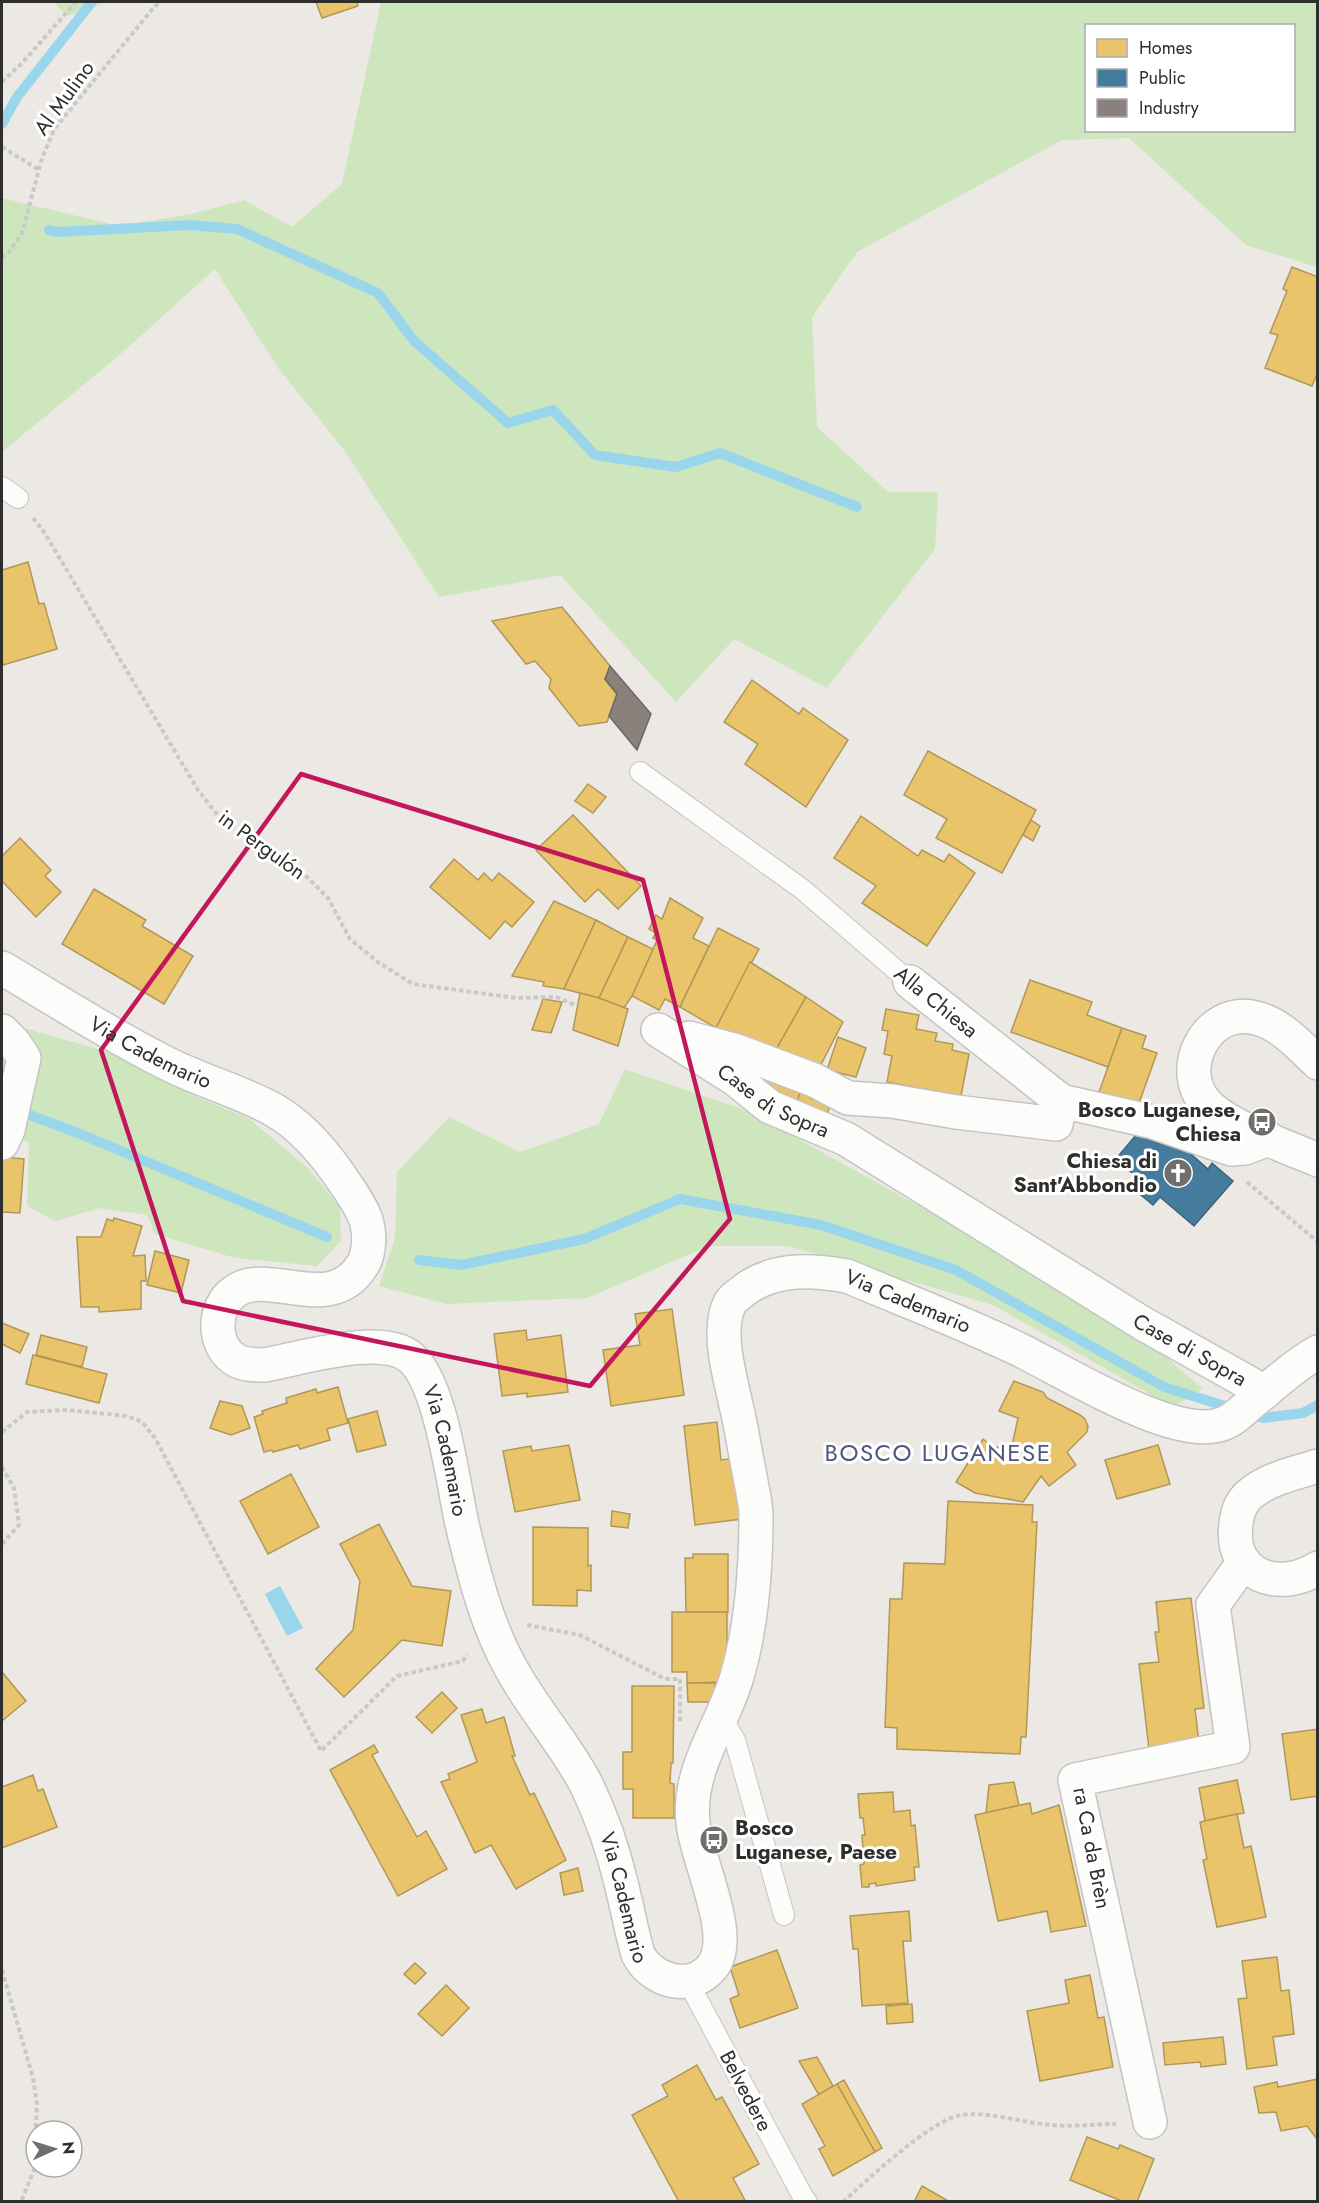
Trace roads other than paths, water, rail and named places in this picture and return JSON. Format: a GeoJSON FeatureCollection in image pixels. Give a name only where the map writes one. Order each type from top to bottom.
{"type":"FeatureCollection","features":[{"type":"Feature","properties":{"kind":"street","name":"Via Cademario"},"geometry":{"type":"LineString","coordinates":[[2,968],[167,1064],[276,1111],[312,1141],[348,1187],[366,1220],[368,1235],[365,1261],[358,1272],[348,1281],[335,1287],[308,1290],[261,1285],[248,1286],[235,1291],[225,1300],[218,1315],[218,1332],[223,1348],[234,1359],[249,1365],[264,1365],[359,1347],[378,1346],[396,1349],[409,1355],[419,1364],[435,1398],[462,1523],[488,1617],[515,1676],[577,1769],[594,1802],[620,1879],[633,1940],[643,1965],[662,1978],[672,1981],[701,1976],[719,1957],[720,1944],[716,1915],[693,1825],[692,1801],[704,1752],[722,1719],[738,1674],[750,1616],[756,1513],[727,1365],[724,1322],[730,1302],[769,1276],[792,1271],[817,1271],[847,1276],[1019,1349],[1108,1395],[1171,1422],[1196,1427],[1223,1425],[1296,1366],[1317,1352]]}},
{"type":"Feature","properties":{"kind":"street","name":"Alla Chiesa"},"geometry":{"type":"LineString","coordinates":[[910,982],[1061,1101],[1153,1122],[1232,1149],[1245,1148],[1269,1139]]}},
{"type":"Feature","properties":{"kind":"street"},"geometry":{"type":"LineString","coordinates":[[1317,1063],[1272,1024],[1255,1017],[1237,1017],[1222,1021],[1211,1028],[1201,1040],[1194,1058],[1195,1077],[1200,1093],[1209,1107],[1224,1118],[1317,1160]]}},
{"type":"Feature","properties":{"kind":"street","name":"Case di Sopra"},"geometry":{"type":"LineString","coordinates":[[1061,1101],[1056,1124],[956,1112],[892,1101],[848,1098],[813,1080],[737,1052],[658,1030],[735,1079],[770,1107],[846,1139],[1142,1323],[1253,1402]]}},
{"type":"Feature","properties":{"kind":"street"},"geometry":{"type":"LineString","coordinates":[[2,1031],[22,1053],[24,1063],[5,1137]]}},
{"type":"Feature","properties":{"kind":"street"},"geometry":{"type":"LineString","coordinates":[[1317,1466],[1275,1480],[1248,1496],[1240,1508],[1235,1537],[1244,1562],[1263,1577],[1275,1580],[1300,1577],[1317,1568]]}},
{"type":"Feature","properties":{"kind":"street","name":"ra Ca da Brèn"},"geometry":{"type":"LineString","coordinates":[[1150,2122],[1075,1780],[1233,1747],[1213,1605],[1244,1562]]}},
{"type":"Feature","properties":{"kind":"lane"},"geometry":{"type":"LineString","coordinates":[[2,487],[18,498]]}},
{"type":"Feature","properties":{"kind":"lane","name":"Alla Chiesa"},"geometry":{"type":"LineString","coordinates":[[640,772],[802,889],[910,982]]}},
{"type":"Feature","properties":{"kind":"lane"},"geometry":{"type":"LineString","coordinates":[[722,1719],[735,1740],[784,1915]]}},
{"type":"Feature","properties":{"kind":"lane","name":"Belvedere"},"geometry":{"type":"LineString","coordinates":[[687,1980],[807,2202]]}},
{"type":"Feature","properties":{"kind":"water"},"geometry":{"type":"Polygon","coordinates":[[[280,1586],[303,1628],[287,1636],[265,1594],[280,1586]]]}},
{"type":"Feature","properties":{"kind":"waterway"},"geometry":{"type":"LineString","coordinates":[[2,124],[17,97],[92,2]]}},
{"type":"Feature","properties":{"kind":"waterway"},"geometry":{"type":"LineString","coordinates":[[49,230],[58,232],[190,225],[237,229],[378,293],[414,341],[508,423],[553,410],[595,455],[676,467],[720,453],[857,507]]}},
{"type":"Feature","properties":{"kind":"waterway"},"geometry":{"type":"LineString","coordinates":[[16,1110],[73,1131],[327,1237]]}},
{"type":"Feature","properties":{"kind":"waterway"},"geometry":{"type":"LineString","coordinates":[[419,1260],[461,1265],[584,1239],[680,1199],[821,1225],[956,1270],[1164,1387],[1263,1418],[1303,1413],[1318,1405]]}},
{"type":"Feature","properties":{"kind":"place","name":"Bosco Luganese, Chiesa"},"geometry":{"type":"Point","coordinates":[1262,1122]}},
{"type":"Feature","properties":{"kind":"place","name":"Chiesa di Sant'Abbondio"},"geometry":{"type":"Point","coordinates":[1178,1173]}},
{"type":"Feature","properties":{"kind":"place","name":"Bosco Luganese, Paese"},"geometry":{"type":"Point","coordinates":[714,1840]}},
{"type":"Feature","properties":{"kind":"district","name":"BOSCO LUGANESE"},"geometry":{"type":"Point","coordinates":[938,1453]}}]}
